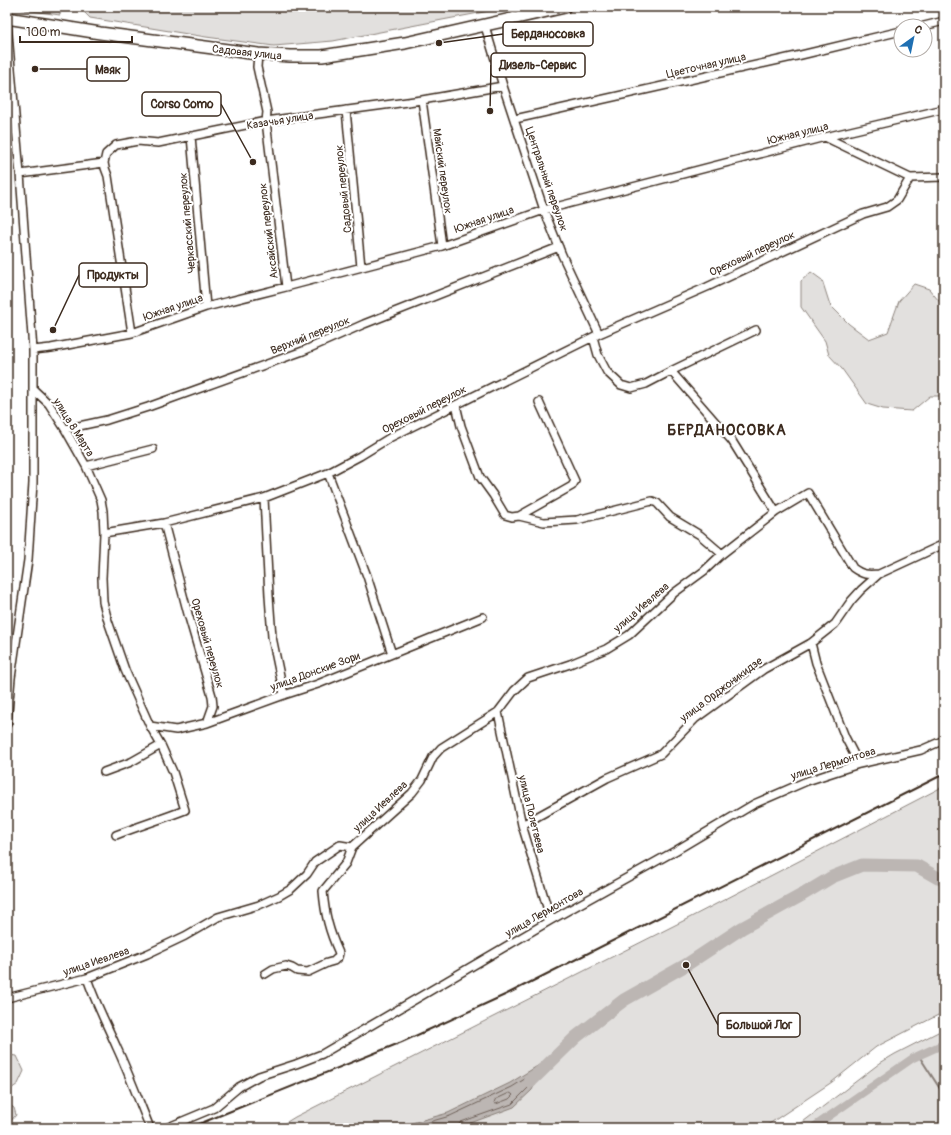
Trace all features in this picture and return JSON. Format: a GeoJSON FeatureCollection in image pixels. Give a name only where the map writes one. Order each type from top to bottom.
{"type":"FeatureCollection","features":[{"type":"Feature","properties":{"kind":"main road"},"geometry":{"type":"LineString","coordinates":[[485,26],[565,7]]}},
{"type":"Feature","properties":{"kind":"main road","name":"Садовая улица"},"geometry":{"type":"LineString","coordinates":[[7,18],[76,30],[258,54],[290,56],[322,56],[364,50],[485,26]]}},
{"type":"Feature","properties":{"kind":"street"},"geometry":{"type":"LineString","coordinates":[[933,24],[944,21]]}},
{"type":"Feature","properties":{"kind":"street"},"geometry":{"type":"LineString","coordinates":[[7,22],[33,350],[33,483],[28,560],[11,678],[7,724]]}},
{"type":"Feature","properties":{"kind":"street","name":"Центральный переулок"},"geometry":{"type":"LineString","coordinates":[[485,26],[544,210],[596,336]]}},
{"type":"Feature","properties":{"kind":"street","name":"Цветочная улица"},"geometry":{"type":"LineString","coordinates":[[515,119],[893,34]]}},
{"type":"Feature","properties":{"kind":"street","name":"Аксайский переулок"},"geometry":{"type":"LineString","coordinates":[[258,54],[257,67],[267,112],[266,121],[286,287]]}},
{"type":"Feature","properties":{"kind":"street","name":"Казачья улица"},"geometry":{"type":"LineString","coordinates":[[104,163],[106,154],[116,145],[138,141],[158,143],[266,121],[422,100],[503,86]]}},
{"type":"Feature","properties":{"kind":"street","name":"Майский переулок"},"geometry":{"type":"LineString","coordinates":[[422,100],[442,246]]}},
{"type":"Feature","properties":{"kind":"street","name":"Южная улица"},"geometry":{"type":"LineString","coordinates":[[33,350],[132,333],[206,307],[442,246],[544,210],[825,137],[944,109]]}},
{"type":"Feature","properties":{"kind":"street","name":"Садовый переулок"},"geometry":{"type":"LineString","coordinates":[[346,110],[362,267]]}},
{"type":"Feature","properties":{"kind":"street","name":"Черкасский переулок"},"geometry":{"type":"LineString","coordinates":[[191,136],[206,307]]}},
{"type":"Feature","properties":{"kind":"street"},"geometry":{"type":"LineString","coordinates":[[825,137],[910,178],[944,177]]}},
{"type":"Feature","properties":{"kind":"street"},"geometry":{"type":"LineString","coordinates":[[20,174],[104,163],[108,176],[132,333]]}},
{"type":"Feature","properties":{"kind":"street","name":"Ореховый переулок"},"geometry":{"type":"LineString","coordinates":[[104,533],[164,523],[264,498],[328,473],[391,437],[596,336],[707,287],[862,214],[887,207],[897,200],[910,178]]}},
{"type":"Feature","properties":{"kind":"street","name":"Верхний переулок"},"geometry":{"type":"LineString","coordinates":[[65,429],[107,420],[141,409],[303,351],[364,324],[558,247]]}},
{"type":"Feature","properties":{"kind":"street"},"geometry":{"type":"LineString","coordinates":[[596,336],[598,355],[608,372],[621,385],[631,388],[646,384],[756,330]]}},
{"type":"Feature","properties":{"kind":"street"},"geometry":{"type":"LineString","coordinates":[[671,371],[732,441],[776,512]]}},
{"type":"Feature","properties":{"kind":"street","name":"улица 8 Марта"},"geometry":{"type":"LineString","coordinates":[[33,389],[49,404],[65,429],[86,466],[101,500],[104,533],[102,578],[103,602],[108,621],[125,670],[150,726],[162,745],[173,772],[185,810],[116,835]]}},
{"type":"Feature","properties":{"kind":"street"},"geometry":{"type":"LineString","coordinates":[[456,405],[461,426],[480,477],[505,515],[512,517],[519,516],[572,486],[575,481],[539,402]]}},
{"type":"Feature","properties":{"kind":"street","name":"улица 8 Марта"},"geometry":{"type":"LineString","coordinates":[[86,466],[153,449]]}},
{"type":"Feature","properties":{"kind":"street"},"geometry":{"type":"LineString","coordinates":[[328,473],[367,576],[392,654]]}},
{"type":"Feature","properties":{"kind":"street","name":"улица Иевлева"},"geometry":{"type":"LineString","coordinates":[[7,998],[87,978],[147,954],[218,917],[259,905],[291,889],[316,862],[340,845],[352,847],[412,793],[422,780],[433,757],[440,748],[498,712],[514,691],[528,678],[570,664],[606,649],[629,635],[674,593],[704,571],[722,554],[776,512],[808,493],[853,568],[861,574],[879,574]]}},
{"type":"Feature","properties":{"kind":"street"},"geometry":{"type":"LineString","coordinates":[[264,498],[272,637],[284,694]]}},
{"type":"Feature","properties":{"kind":"street"},"geometry":{"type":"LineString","coordinates":[[519,516],[544,522],[577,520],[652,501],[657,503],[670,517],[700,535],[722,554]]}},
{"type":"Feature","properties":{"kind":"street","name":"Ореховый переулок"},"geometry":{"type":"LineString","coordinates":[[164,523],[188,614],[212,696],[213,706],[207,723]]}},
{"type":"Feature","properties":{"kind":"street","name":"улица Орджоникидзе"},"geometry":{"type":"LineString","coordinates":[[522,825],[607,778],[661,754],[695,719],[764,668],[811,643],[835,624],[856,595],[879,574],[944,544]]}},
{"type":"Feature","properties":{"kind":"street","name":"улица Донские Зори"},"geometry":{"type":"LineString","coordinates":[[150,726],[176,730],[207,723],[284,694],[318,684],[482,617]]}},
{"type":"Feature","properties":{"kind":"street"},"geometry":{"type":"LineString","coordinates":[[811,643],[816,663],[845,737],[859,764]]}},
{"type":"Feature","properties":{"kind":"street","name":"улица Полетаева"},"geometry":{"type":"LineString","coordinates":[[498,712],[522,825],[551,920]]}},
{"type":"Feature","properties":{"kind":"street","name":"улица Лермонтова"},"geometry":{"type":"LineString","coordinates":[[166,1128],[214,1108],[239,1087],[259,1076],[322,1054],[551,920],[754,804],[806,780],[859,764],[921,750],[944,740]]}},
{"type":"Feature","properties":{"kind":"street"},"geometry":{"type":"LineString","coordinates":[[104,772],[132,762],[162,745]]}},
{"type":"Feature","properties":{"kind":"street"},"geometry":{"type":"LineString","coordinates":[[265,974],[273,969],[286,966],[297,971],[308,972],[334,961],[338,957],[339,953],[327,922],[323,891],[346,863],[352,847]]}},
{"type":"Feature","properties":{"kind":"street"},"geometry":{"type":"LineString","coordinates":[[87,978],[93,996],[117,1048],[150,1128]]}},
{"type":"Feature","properties":{"kind":"shaded area"},"geometry":{"type":"Polygon","coordinates":[[[17,7],[61,7],[60,15],[25,10],[17,7]]]}},
{"type":"Feature","properties":{"kind":"shaded area"},"geometry":{"type":"Polygon","coordinates":[[[79,7],[510,7],[333,41],[274,46],[206,37],[90,18],[79,7]]]}},
{"type":"Feature","properties":{"kind":"shaded area"},"geometry":{"type":"Polygon","coordinates":[[[811,272],[822,280],[830,305],[849,324],[869,339],[888,332],[899,301],[914,284],[929,289],[944,307],[944,396],[930,396],[912,411],[883,409],[867,404],[842,369],[829,355],[825,341],[801,307],[801,281],[811,272]]]}},
{"type":"Feature","properties":{"kind":"shaded area"},"geometry":{"type":"Polygon","coordinates":[[[944,786],[944,1012],[876,1047],[832,1082],[763,1128],[277,1128],[295,1117],[689,918],[944,786]]]}},
{"type":"Feature","properties":{"kind":"shaded area"},"geometry":{"type":"Polygon","coordinates":[[[944,1029],[944,1128],[795,1128],[880,1063],[944,1029]]]}},
{"type":"Feature","properties":{"kind":"shaded area"},"geometry":{"type":"Polygon","coordinates":[[[7,1055],[17,1056],[24,1071],[18,1084],[8,1091],[7,1094],[7,1055]]]}},
{"type":"Feature","properties":{"kind":"shaded area"},"geometry":{"type":"Polygon","coordinates":[[[7,1103],[14,1108],[16,1115],[8,1124],[7,1124],[7,1103]]]}},
{"type":"Feature","properties":{"kind":"water"},"geometry":{"type":"Polygon","coordinates":[[[547,1060],[532,1090],[514,1107],[457,1128],[394,1128],[448,1113],[510,1083],[547,1060]]]}},
{"type":"Feature","properties":{"kind":"waterway"},"geometry":{"type":"LineString","coordinates":[[530,1082],[576,1037],[624,1000],[686,965],[742,928],[832,877],[862,865],[917,866],[938,878],[944,879]]}},
{"type":"Feature","properties":{"kind":"waterway"},"geometry":{"type":"LineString","coordinates":[[812,1128],[913,1058],[944,1044]]}},
{"type":"Feature","properties":{"kind":"waterway"},"geometry":{"type":"LineString","coordinates":[[919,1056],[944,1095]]}},
{"type":"Feature","properties":{"kind":"waterway"},"geometry":{"type":"LineString","coordinates":[[822,1121],[827,1128]]}},
{"type":"Feature","properties":{"kind":"railway"},"geometry":{"type":"LineString","coordinates":[[189,1128],[402,1042],[507,994],[944,774]]}},
{"type":"Feature","properties":{"kind":"place","name":"Берданосовка"},"geometry":{"type":"Point","coordinates":[439,43]}},
{"type":"Feature","properties":{"kind":"place","name":"Маяк"},"geometry":{"type":"Point","coordinates":[35,69]}},
{"type":"Feature","properties":{"kind":"place","name":"Дизель-Сервис"},"geometry":{"type":"Point","coordinates":[490,111]}},
{"type":"Feature","properties":{"kind":"place","name":"Corso Como"},"geometry":{"type":"Point","coordinates":[253,162]}},
{"type":"Feature","properties":{"kind":"place","name":"Продукты"},"geometry":{"type":"Point","coordinates":[53,330]}},
{"type":"Feature","properties":{"kind":"place","name":"Большой Лог"},"geometry":{"type":"Point","coordinates":[686,965]}},
{"type":"Feature","properties":{"kind":"district","name":"БЕРДАНОСОВКА"},"geometry":{"type":"Point","coordinates":[727,430]}}]}
